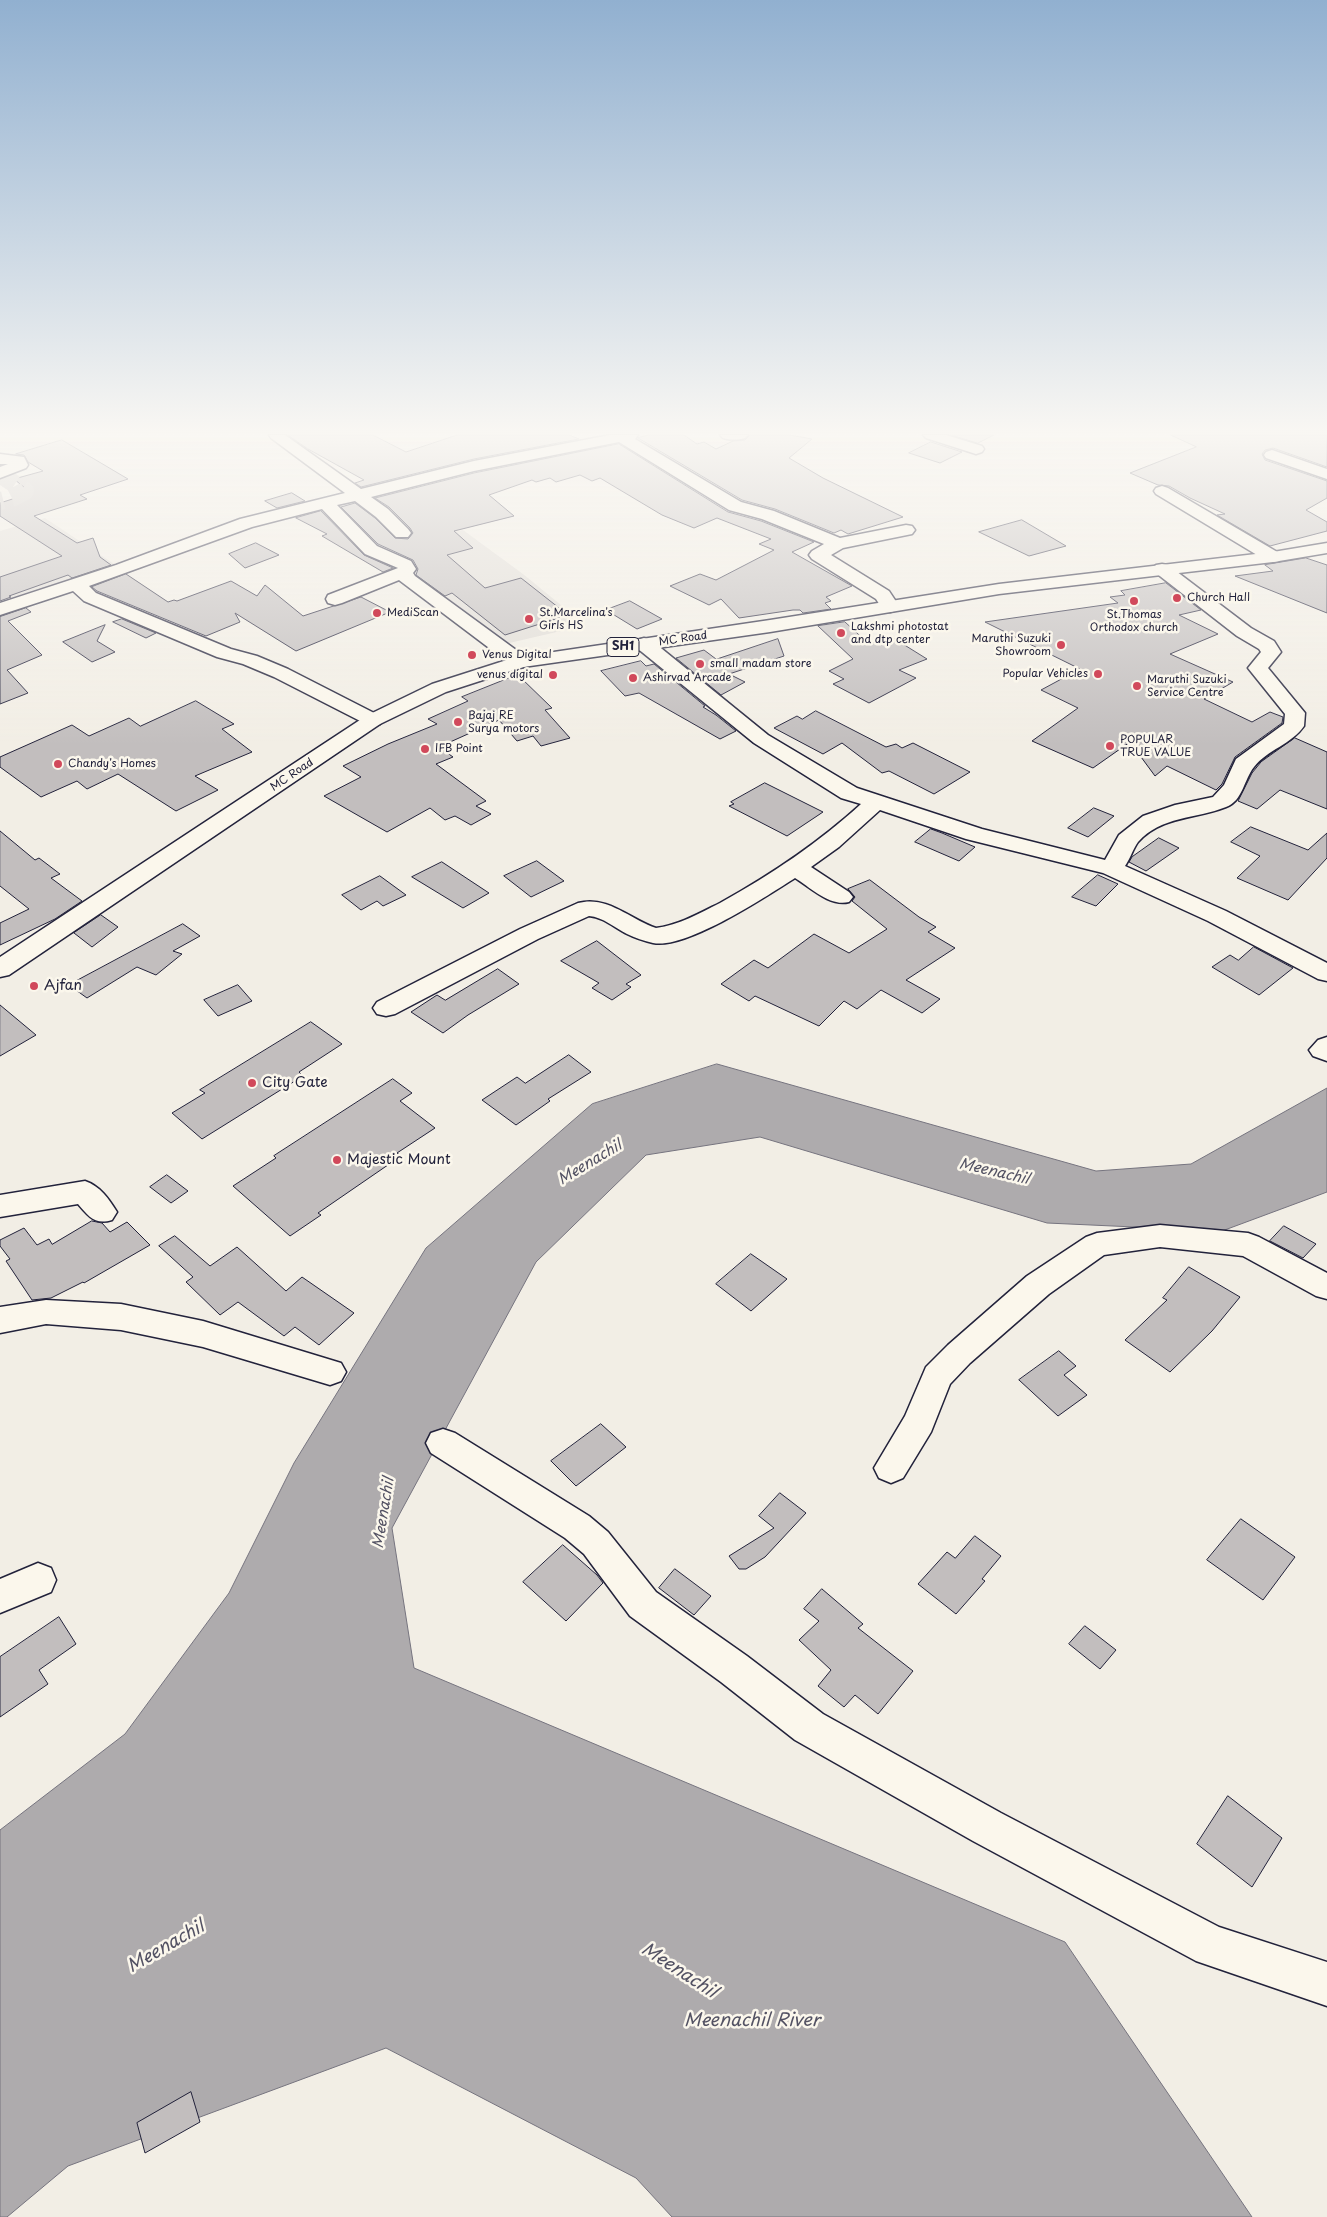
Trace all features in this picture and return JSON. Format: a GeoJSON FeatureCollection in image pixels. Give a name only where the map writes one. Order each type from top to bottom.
{"type":"FeatureCollection","features":[{"type":"Feature","properties":{"kind":"street"},"geometry":{"type":"LineString","coordinates":[[0,608],[76,584],[203,538]]}},
{"type":"Feature","properties":{"kind":"street"},"geometry":{"type":"LineString","coordinates":[[336,599],[404,572],[407,568],[405,565],[371,550],[360,538]]}},
{"type":"Feature","properties":{"kind":"street"},"geometry":{"type":"LineString","coordinates":[[825,538],[838,544]]}},
{"type":"Feature","properties":{"kind":"street"},"geometry":{"type":"LineString","coordinates":[[865,538],[838,544],[818,554],[883,595],[890,606]]}},
{"type":"Feature","properties":{"kind":"street"},"geometry":{"type":"LineString","coordinates":[[1242,538],[1273,557]]}},
{"type":"Feature","properties":{"kind":"street","name":"MC Road"},"geometry":{"type":"LineString","coordinates":[[0,969],[372,720],[439,688],[520,662],[1019,587],[1273,557],[1327,548]]}},
{"type":"Feature","properties":{"kind":"street"},"geometry":{"type":"LineString","coordinates":[[1111,868],[1121,855],[1127,840],[1151,821],[1183,810],[1220,802],[1234,787],[1244,764],[1294,726],[1295,712],[1258,668],[1271,652],[1267,645],[1244,632],[1162,569]]}},
{"type":"Feature","properties":{"kind":"street"},"geometry":{"type":"LineString","coordinates":[[404,572],[407,578],[520,662]]}},
{"type":"Feature","properties":{"kind":"street"},"geometry":{"type":"LineString","coordinates":[[76,584],[90,597],[224,653],[250,660],[281,673],[372,720]]}},
{"type":"Feature","properties":{"kind":"street"},"geometry":{"type":"LineString","coordinates":[[644,644],[761,739],[849,793],[974,834],[1111,868],[1217,916],[1327,973]]}},
{"type":"Feature","properties":{"kind":"street"},"geometry":{"type":"LineString","coordinates":[[386,1008],[529,934],[586,908],[596,908],[605,911],[644,932],[657,936],[672,934],[733,906],[824,848],[876,802]]}},
{"type":"Feature","properties":{"kind":"street"},"geometry":{"type":"LineString","coordinates":[[794,867],[841,897]]}},
{"type":"Feature","properties":{"kind":"street"},"geometry":{"type":"LineString","coordinates":[[1327,1046],[1322,1050],[1327,1052]]}},
{"type":"Feature","properties":{"kind":"street"},"geometry":{"type":"LineString","coordinates":[[0,1206],[85,1192],[102,1212]]}},
{"type":"Feature","properties":{"kind":"street"},"geometry":{"type":"LineString","coordinates":[[890,1468],[919,1422],[937,1376],[959,1354],[1038,1285],[1097,1245],[1160,1236],[1248,1245],[1327,1287]]}},
{"type":"Feature","properties":{"kind":"street"},"geometry":{"type":"LineString","coordinates":[[0,1320],[46,1312],[121,1317],[203,1334],[330,1372]]}},
{"type":"Feature","properties":{"kind":"street"},"geometry":{"type":"LineString","coordinates":[[443,1443],[577,1527],[596,1543],[643,1604],[734,1669],[809,1727],[996,1832],[1211,1946],[1327,1984]]}},
{"type":"Feature","properties":{"kind":"street"},"geometry":{"type":"LineString","coordinates":[[0,1596],[38,1580]]}},
{"type":"Feature","properties":{"kind":"shaded area"},"geometry":{"type":"Polygon","coordinates":[[[0,538],[76,538],[117,566],[0,602],[0,538]]]}},
{"type":"Feature","properties":{"kind":"shaded area"},"geometry":{"type":"Polygon","coordinates":[[[365,538],[475,538],[523,574],[572,614],[578,627],[505,644],[376,549],[365,538]]]}},
{"type":"Feature","properties":{"kind":"water","name":"Meenachil River"},"geometry":{"type":"Polygon","coordinates":[[[717,1064],[1096,1171],[1191,1164],[1327,1088],[1327,1192],[1222,1231],[1047,1223],[760,1137],[646,1155],[536,1262],[392,1528],[414,1668],[1065,1942],[1252,2217],[672,2217],[636,2178],[386,2048],[68,2166],[7,2217],[0,2217],[0,1830],[125,1734],[229,1593],[294,1463],[426,1248],[592,1104],[717,1064]]]}},
{"type":"Feature","properties":{"kind":"building"},"geometry":{"type":"Polygon","coordinates":[[[35,538],[70,538],[77,543],[93,538],[100,557],[111,565],[72,578],[68,575],[0,601],[0,577],[62,556],[35,538]]]}},
{"type":"Feature","properties":{"kind":"building"},"geometry":{"type":"Polygon","coordinates":[[[326,538],[348,538],[364,555],[393,568],[383,572],[326,538]]]}},
{"type":"Feature","properties":{"kind":"building"},"geometry":{"type":"Polygon","coordinates":[[[372,538],[462,538],[473,548],[447,555],[485,588],[521,578],[568,615],[505,635],[452,593],[445,596],[416,575],[418,569],[413,560],[378,544],[372,538]]]}},
{"type":"Feature","properties":{"kind":"building"},"geometry":{"type":"Polygon","coordinates":[[[805,538],[814,542],[792,552],[852,586],[826,597],[831,601],[825,603],[831,609],[803,613],[800,610],[793,610],[739,618],[721,599],[709,605],[670,586],[700,574],[716,580],[774,550],[759,544],[771,539],[805,538]]]}},
{"type":"Feature","properties":{"kind":"building"},"geometry":{"type":"Polygon","coordinates":[[[992,538],[1053,538],[1066,546],[1029,556],[992,538]]]}},
{"type":"Feature","properties":{"kind":"building"},"geometry":{"type":"Polygon","coordinates":[[[1257,538],[1299,538],[1270,546],[1257,538]]]}},
{"type":"Feature","properties":{"kind":"building"},"geometry":{"type":"Polygon","coordinates":[[[256,543],[279,555],[245,568],[229,554],[256,543]]]}},
{"type":"Feature","properties":{"kind":"building"},"geometry":{"type":"Polygon","coordinates":[[[1306,558],[1327,565],[1327,613],[1235,576],[1273,571],[1265,565],[1306,558]]]}},
{"type":"Feature","properties":{"kind":"building"},"geometry":{"type":"Polygon","coordinates":[[[126,574],[168,602],[177,601],[231,581],[257,596],[265,585],[303,616],[361,597],[390,612],[296,651],[235,613],[240,622],[206,636],[97,591],[92,587],[126,574]]]}},
{"type":"Feature","properties":{"kind":"building"},"geometry":{"type":"Polygon","coordinates":[[[1166,583],[1201,610],[1179,615],[1218,634],[1170,654],[1233,682],[1204,699],[1252,722],[1270,712],[1283,717],[1282,723],[1235,757],[1222,784],[1216,790],[1167,766],[1155,776],[1130,742],[1093,768],[1032,741],[1078,708],[1041,690],[1080,669],[985,622],[1118,603],[1110,597],[1125,595],[1121,591],[1166,583]]]}},
{"type":"Feature","properties":{"kind":"building"},"geometry":{"type":"Polygon","coordinates":[[[630,601],[662,619],[637,629],[606,610],[630,601]]]}},
{"type":"Feature","properties":{"kind":"building"},"geometry":{"type":"Polygon","coordinates":[[[26,608],[31,612],[8,621],[42,655],[7,670],[28,693],[0,704],[0,617],[26,608]]]}},
{"type":"Feature","properties":{"kind":"building"},"geometry":{"type":"Polygon","coordinates":[[[122,619],[156,633],[146,638],[113,622],[122,619]]]}},
{"type":"Feature","properties":{"kind":"building"},"geometry":{"type":"Polygon","coordinates":[[[845,622],[869,644],[890,636],[927,659],[899,670],[916,678],[869,703],[833,684],[844,679],[829,671],[853,659],[818,626],[845,622]]]}},
{"type":"Feature","properties":{"kind":"building"},"geometry":{"type":"Polygon","coordinates":[[[105,625],[97,641],[115,652],[92,662],[63,642],[105,625]]]}},
{"type":"Feature","properties":{"kind":"building"},"geometry":{"type":"Polygon","coordinates":[[[778,639],[784,656],[729,674],[745,682],[721,695],[676,658],[704,650],[716,659],[778,639]]]}},
{"type":"Feature","properties":{"kind":"building"},"geometry":{"type":"Polygon","coordinates":[[[641,661],[646,666],[654,664],[705,706],[703,707],[736,731],[720,739],[639,693],[625,696],[601,671],[641,661]]]}},
{"type":"Feature","properties":{"kind":"building"},"geometry":{"type":"Polygon","coordinates":[[[514,676],[519,676],[552,708],[545,710],[570,738],[541,746],[533,736],[517,741],[499,720],[439,747],[453,757],[436,764],[486,801],[476,806],[491,814],[471,825],[455,816],[445,820],[430,808],[387,832],[324,796],[361,777],[343,766],[388,744],[437,724],[428,719],[468,701],[462,697],[514,676]]]}},
{"type":"Feature","properties":{"kind":"building"},"geometry":{"type":"Polygon","coordinates":[[[196,701],[234,724],[222,729],[252,752],[195,776],[218,790],[176,811],[118,774],[87,789],[77,781],[41,797],[0,767],[0,757],[72,725],[89,736],[129,718],[140,726],[196,701]]]}},
{"type":"Feature","properties":{"kind":"building"},"geometry":{"type":"Polygon","coordinates":[[[816,711],[886,747],[896,744],[902,748],[913,743],[970,772],[934,794],[889,771],[882,773],[842,743],[823,754],[774,728],[797,716],[802,719],[816,711]]]}},
{"type":"Feature","properties":{"kind":"building"},"geometry":{"type":"Polygon","coordinates":[[[1295,738],[1327,752],[1327,809],[1280,790],[1257,809],[1238,801],[1252,773],[1261,762],[1295,738]]]}},
{"type":"Feature","properties":{"kind":"building"},"geometry":{"type":"Polygon","coordinates":[[[765,783],[823,812],[787,836],[729,806],[734,804],[731,802],[765,783]]]}},
{"type":"Feature","properties":{"kind":"building"},"geometry":{"type":"Polygon","coordinates":[[[1094,808],[1114,816],[1088,837],[1068,828],[1094,808]]]}},
{"type":"Feature","properties":{"kind":"building"},"geometry":{"type":"Polygon","coordinates":[[[1251,827],[1308,850],[1327,833],[1327,858],[1288,900],[1237,878],[1260,856],[1231,842],[1251,827]]]}},
{"type":"Feature","properties":{"kind":"building"},"geometry":{"type":"Polygon","coordinates":[[[931,829],[975,847],[959,861],[915,842],[931,829]]]}},
{"type":"Feature","properties":{"kind":"building"},"geometry":{"type":"Polygon","coordinates":[[[0,831],[35,860],[39,858],[60,874],[51,878],[82,901],[55,919],[0,945],[0,923],[29,909],[0,886],[0,831]]]}},
{"type":"Feature","properties":{"kind":"building"},"geometry":{"type":"Polygon","coordinates":[[[1159,838],[1179,848],[1146,871],[1129,862],[1132,857],[1159,838]]]}},
{"type":"Feature","properties":{"kind":"building"},"geometry":{"type":"Polygon","coordinates":[[[537,861],[564,881],[531,897],[504,876],[537,861]]]}},
{"type":"Feature","properties":{"kind":"building"},"geometry":{"type":"Polygon","coordinates":[[[442,862],[489,893],[463,908],[412,877],[442,862]]]}},
{"type":"Feature","properties":{"kind":"building"},"geometry":{"type":"Polygon","coordinates":[[[1098,875],[1118,884],[1096,906],[1072,897],[1098,875]]]}},
{"type":"Feature","properties":{"kind":"building"},"geometry":{"type":"Polygon","coordinates":[[[380,876],[406,895],[383,906],[377,901],[361,910],[342,895],[380,876]]]}},
{"type":"Feature","properties":{"kind":"building"},"geometry":{"type":"Polygon","coordinates":[[[870,880],[919,917],[936,927],[928,932],[955,948],[906,980],[940,999],[922,1013],[881,990],[857,1009],[844,1001],[819,1026],[755,996],[749,1001],[721,984],[754,960],[768,968],[814,934],[849,953],[887,929],[852,901],[855,897],[848,889],[870,880]]]}},
{"type":"Feature","properties":{"kind":"building"},"geometry":{"type":"Polygon","coordinates":[[[101,915],[118,927],[92,947],[74,933],[101,915]]]}},
{"type":"Feature","properties":{"kind":"building"},"geometry":{"type":"Polygon","coordinates":[[[183,924],[200,936],[173,951],[182,954],[156,975],[137,967],[87,998],[69,985],[183,924]]]}},
{"type":"Feature","properties":{"kind":"building"},"geometry":{"type":"Polygon","coordinates":[[[597,941],[641,975],[626,984],[631,987],[612,1000],[592,988],[599,983],[561,961],[597,941]]]}},
{"type":"Feature","properties":{"kind":"building"},"geometry":{"type":"Polygon","coordinates":[[[1254,947],[1293,968],[1259,995],[1212,967],[1230,955],[1238,960],[1254,947]]]}},
{"type":"Feature","properties":{"kind":"building"},"geometry":{"type":"Polygon","coordinates":[[[498,969],[519,984],[468,1015],[443,1033],[411,1012],[437,995],[445,1000],[498,969]]]}},
{"type":"Feature","properties":{"kind":"building"},"geometry":{"type":"Polygon","coordinates":[[[238,985],[252,1001],[218,1016],[204,1000],[238,985]]]}},
{"type":"Feature","properties":{"kind":"building"},"geometry":{"type":"Polygon","coordinates":[[[0,1005],[36,1035],[0,1056],[0,1005]]]}},
{"type":"Feature","properties":{"kind":"building","name":"City Gate"},"geometry":{"type":"Polygon","coordinates":[[[311,1022],[342,1044],[299,1072],[303,1076],[202,1139],[172,1113],[205,1093],[200,1090],[311,1022]]]}},
{"type":"Feature","properties":{"kind":"building"},"geometry":{"type":"Polygon","coordinates":[[[569,1055],[591,1072],[548,1099],[550,1101],[516,1125],[482,1100],[517,1077],[525,1083],[569,1055]]]}},
{"type":"Feature","properties":{"kind":"building","name":"Majestic Mount"},"geometry":{"type":"Polygon","coordinates":[[[393,1079],[412,1093],[400,1101],[435,1128],[397,1153],[401,1156],[318,1213],[321,1215],[290,1236],[233,1186],[276,1158],[274,1156],[393,1079]]]}},
{"type":"Feature","properties":{"kind":"building"},"geometry":{"type":"Polygon","coordinates":[[[167,1175],[188,1191],[171,1203],[150,1187],[167,1175]]]}},
{"type":"Feature","properties":{"kind":"building"},"geometry":{"type":"Polygon","coordinates":[[[92,1221],[102,1223],[110,1232],[127,1222],[150,1245],[84,1283],[51,1298],[32,1300],[6,1261],[10,1259],[0,1246],[0,1240],[24,1228],[37,1245],[49,1239],[52,1244],[92,1221]]]}},
{"type":"Feature","properties":{"kind":"building"},"geometry":{"type":"Polygon","coordinates":[[[1284,1226],[1316,1244],[1303,1258],[1270,1241],[1284,1226]]]}},
{"type":"Feature","properties":{"kind":"building"},"geometry":{"type":"Polygon","coordinates":[[[175,1236],[210,1266],[237,1247],[286,1291],[302,1277],[354,1313],[319,1345],[295,1327],[284,1336],[238,1302],[220,1315],[186,1282],[193,1277],[159,1246],[175,1236]]]}},
{"type":"Feature","properties":{"kind":"building"},"geometry":{"type":"Polygon","coordinates":[[[751,1254],[787,1279],[751,1311],[716,1284],[751,1254]]]}},
{"type":"Feature","properties":{"kind":"building"},"geometry":{"type":"Polygon","coordinates":[[[1189,1267],[1240,1297],[1212,1331],[1170,1372],[1125,1340],[1167,1300],[1163,1298],[1189,1267]]]}},
{"type":"Feature","properties":{"kind":"building"},"geometry":{"type":"Polygon","coordinates":[[[1059,1351],[1076,1366],[1064,1375],[1087,1395],[1058,1416],[1019,1380],[1059,1351]]]}},
{"type":"Feature","properties":{"kind":"building"},"geometry":{"type":"Polygon","coordinates":[[[601,1424],[626,1447],[576,1486],[551,1461],[601,1424]]]}},
{"type":"Feature","properties":{"kind":"building"},"geometry":{"type":"Polygon","coordinates":[[[780,1493],[806,1513],[765,1557],[746,1569],[739,1569],[729,1556],[774,1528],[759,1516],[780,1493]]]}},
{"type":"Feature","properties":{"kind":"building"},"geometry":{"type":"Polygon","coordinates":[[[1241,1519],[1295,1557],[1263,1600],[1207,1560],[1241,1519]]]}},
{"type":"Feature","properties":{"kind":"building"},"geometry":{"type":"Polygon","coordinates":[[[975,1536],[1001,1556],[982,1579],[985,1581],[956,1614],[918,1584],[947,1552],[955,1558],[975,1536]]]}},
{"type":"Feature","properties":{"kind":"building"},"geometry":{"type":"Polygon","coordinates":[[[563,1545],[597,1575],[603,1583],[566,1621],[523,1582],[563,1545]]]}},
{"type":"Feature","properties":{"kind":"building"},"geometry":{"type":"Polygon","coordinates":[[[675,1569],[711,1596],[694,1615],[659,1588],[675,1569]]]}},
{"type":"Feature","properties":{"kind":"building"},"geometry":{"type":"Polygon","coordinates":[[[822,1589],[863,1624],[858,1628],[913,1671],[878,1714],[855,1695],[844,1707],[818,1686],[831,1670],[799,1640],[819,1621],[804,1609],[822,1589]]]}},
{"type":"Feature","properties":{"kind":"building"},"geometry":{"type":"Polygon","coordinates":[[[59,1617],[76,1644],[39,1670],[48,1684],[0,1717],[0,1657],[59,1617]]]}},
{"type":"Feature","properties":{"kind":"building"},"geometry":{"type":"Polygon","coordinates":[[[1085,1626],[1116,1650],[1100,1669],[1069,1644],[1085,1626]]]}},
{"type":"Feature","properties":{"kind":"building"},"geometry":{"type":"Polygon","coordinates":[[[1228,1796],[1282,1838],[1252,1887],[1197,1844],[1228,1796]]]}},
{"type":"Feature","properties":{"kind":"building"},"geometry":{"type":"Polygon","coordinates":[[[191,2092],[200,2122],[145,2153],[137,2123],[191,2092]]]}},
{"type":"Feature","properties":{"kind":"place","name":"Church Hall"},"geometry":{"type":"Point","coordinates":[1177,598]}},
{"type":"Feature","properties":{"kind":"place","name":"St.Thomas Orthodox church"},"geometry":{"type":"Point","coordinates":[1134,601]}},
{"type":"Feature","properties":{"kind":"place","name":"MediScan"},"geometry":{"type":"Point","coordinates":[377,613]}},
{"type":"Feature","properties":{"kind":"place","name":"St.Marcelina's Girls HS"},"geometry":{"type":"Point","coordinates":[529,619]}},
{"type":"Feature","properties":{"kind":"place","name":"Lakshmi photostat and dtp center"},"geometry":{"type":"Point","coordinates":[841,633]}},
{"type":"Feature","properties":{"kind":"place","name":"Maruthi Suzuki Showroom"},"geometry":{"type":"Point","coordinates":[1061,645]}},
{"type":"Feature","properties":{"kind":"place","name":"Venus Digital"},"geometry":{"type":"Point","coordinates":[472,655]}},
{"type":"Feature","properties":{"kind":"place","name":"small madam store"},"geometry":{"type":"Point","coordinates":[700,664]}},
{"type":"Feature","properties":{"kind":"place","name":"Popular Vehicles"},"geometry":{"type":"Point","coordinates":[1098,674]}},
{"type":"Feature","properties":{"kind":"place","name":"venus digital"},"geometry":{"type":"Point","coordinates":[553,675]}},
{"type":"Feature","properties":{"kind":"place","name":"Ashirvad Arcade"},"geometry":{"type":"Point","coordinates":[633,678]}},
{"type":"Feature","properties":{"kind":"place","name":"Maruthi Suzuki Service Centre"},"geometry":{"type":"Point","coordinates":[1137,686]}},
{"type":"Feature","properties":{"kind":"place","name":"Bajaj RE Surya motors"},"geometry":{"type":"Point","coordinates":[458,722]}},
{"type":"Feature","properties":{"kind":"place","name":"POPULAR TRUE VALUE"},"geometry":{"type":"Point","coordinates":[1110,746]}},
{"type":"Feature","properties":{"kind":"place","name":"IFB Point"},"geometry":{"type":"Point","coordinates":[425,749]}},
{"type":"Feature","properties":{"kind":"place","name":"Chandy's Homes"},"geometry":{"type":"Point","coordinates":[58,764]}},
{"type":"Feature","properties":{"kind":"place","name":"Ajfan"},"geometry":{"type":"Point","coordinates":[34,986]}},
{"type":"Feature","properties":{"kind":"place","name":"City Gate"},"geometry":{"type":"Point","coordinates":[252,1083]}},
{"type":"Feature","properties":{"kind":"place","name":"Majestic Mount"},"geometry":{"type":"Point","coordinates":[337,1160]}},
{"type":"Feature","properties":{"kind":"water label","name":"Meenachil"},"geometry":{"type":"Point","coordinates":[590,1163]}},
{"type":"Feature","properties":{"kind":"water label","name":"Meenachil"},"geometry":{"type":"Point","coordinates":[994,1172]}},
{"type":"Feature","properties":{"kind":"water label","name":"Meenachil"},"geometry":{"type":"Point","coordinates":[384,1513]}},
{"type":"Feature","properties":{"kind":"water label","name":"Meenachil"},"geometry":{"type":"Point","coordinates":[166,1947]}},
{"type":"Feature","properties":{"kind":"water label","name":"Meenachil"},"geometry":{"type":"Point","coordinates":[679,1971]}}]}
